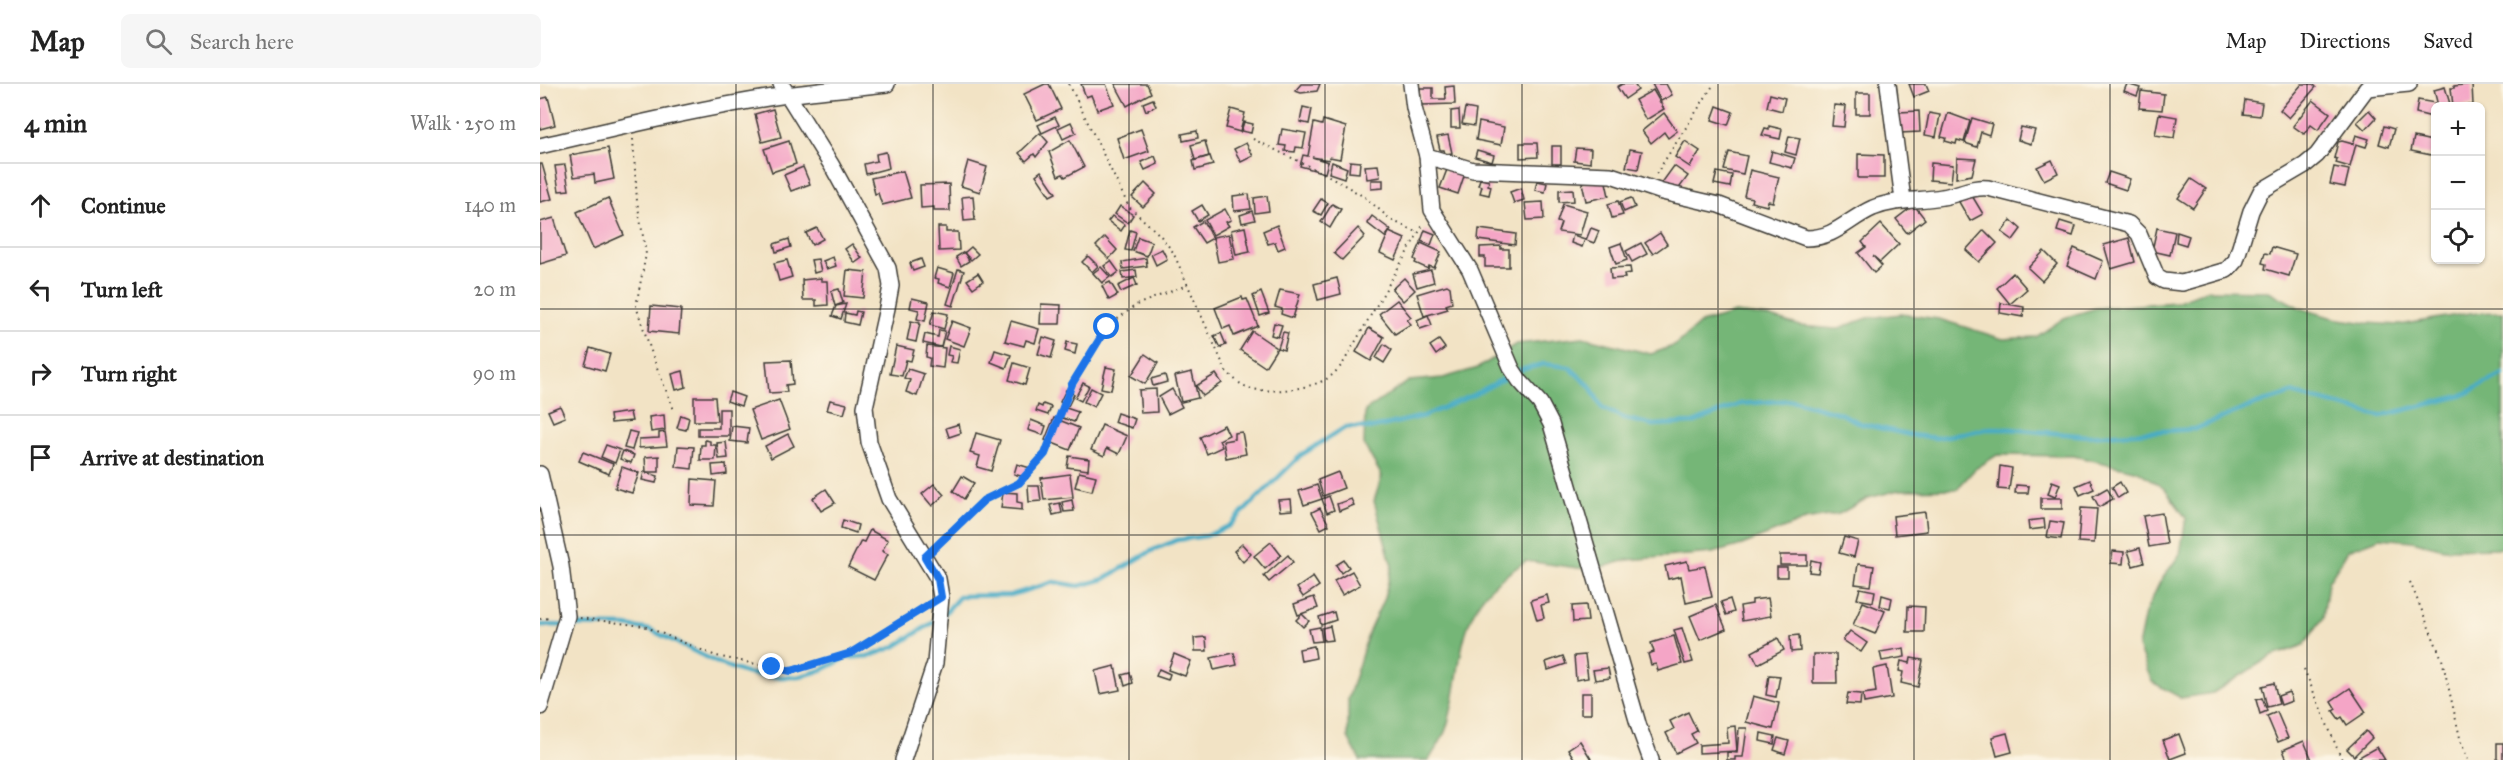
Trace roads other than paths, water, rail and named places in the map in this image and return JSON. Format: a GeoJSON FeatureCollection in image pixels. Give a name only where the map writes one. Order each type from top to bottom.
{"type":"FeatureCollection","features":[{"type":"Feature","properties":{"kind":"street"},"geometry":{"type":"LineString","coordinates":[[540,146],[784,89],[887,84]]}},
{"type":"Feature","properties":{"kind":"street"},"geometry":{"type":"LineString","coordinates":[[1411,84],[1414,108],[1427,156],[1432,210],[1470,270],[1516,375],[1540,403],[1551,424],[1639,727],[1651,760]]}},
{"type":"Feature","properties":{"kind":"street"},"geometry":{"type":"LineString","coordinates":[[1888,84],[1903,201]]}},
{"type":"Feature","properties":{"kind":"street"},"geometry":{"type":"LineString","coordinates":[[1427,156],[1473,170],[1611,175],[1662,192],[1719,206],[1806,238],[1820,238],[1835,232],[1876,207],[1903,201],[1943,197],[1977,187],[2129,224],[2139,234],[2157,277],[2164,281],[2182,283],[2227,270],[2232,266],[2239,252],[2253,205],[2261,191],[2305,165],[2317,155],[2367,88],[2409,84]]}},
{"type":"Feature","properties":{"kind":"street"},"geometry":{"type":"LineString","coordinates":[[784,89],[832,166],[888,268],[891,286],[865,407],[869,442],[889,499],[938,579],[941,597],[932,670],[903,760]]}},
{"type":"Feature","properties":{"kind":"street"},"geometry":{"type":"LineString","coordinates":[[540,474],[561,566],[567,616],[540,707]]}},
{"type":"Feature","properties":{"kind":"waterway"},"geometry":{"type":"LineString","coordinates":[[943,615],[960,596],[1011,595],[1054,582],[1079,586],[1104,579],[1153,550],[1177,540],[1206,536],[1229,526],[1301,455],[1346,427],[1373,428],[1424,416],[1473,395],[1520,370],[1544,364],[1569,367],[1590,386],[1602,408],[1626,419],[1653,425],[1693,423],[1740,404],[1792,400],[1839,413],[1862,424],[1936,438],[1986,429],[2087,436],[2195,429],[2251,406],[2292,393],[2380,416],[2461,396],[2503,374]]}},
{"type":"Feature","properties":{"kind":"waterway"},"geometry":{"type":"LineString","coordinates":[[540,625],[626,626],[651,630],[720,664],[745,673],[772,677],[798,677],[822,670],[846,658],[870,656],[894,647],[934,622]]}}]}
